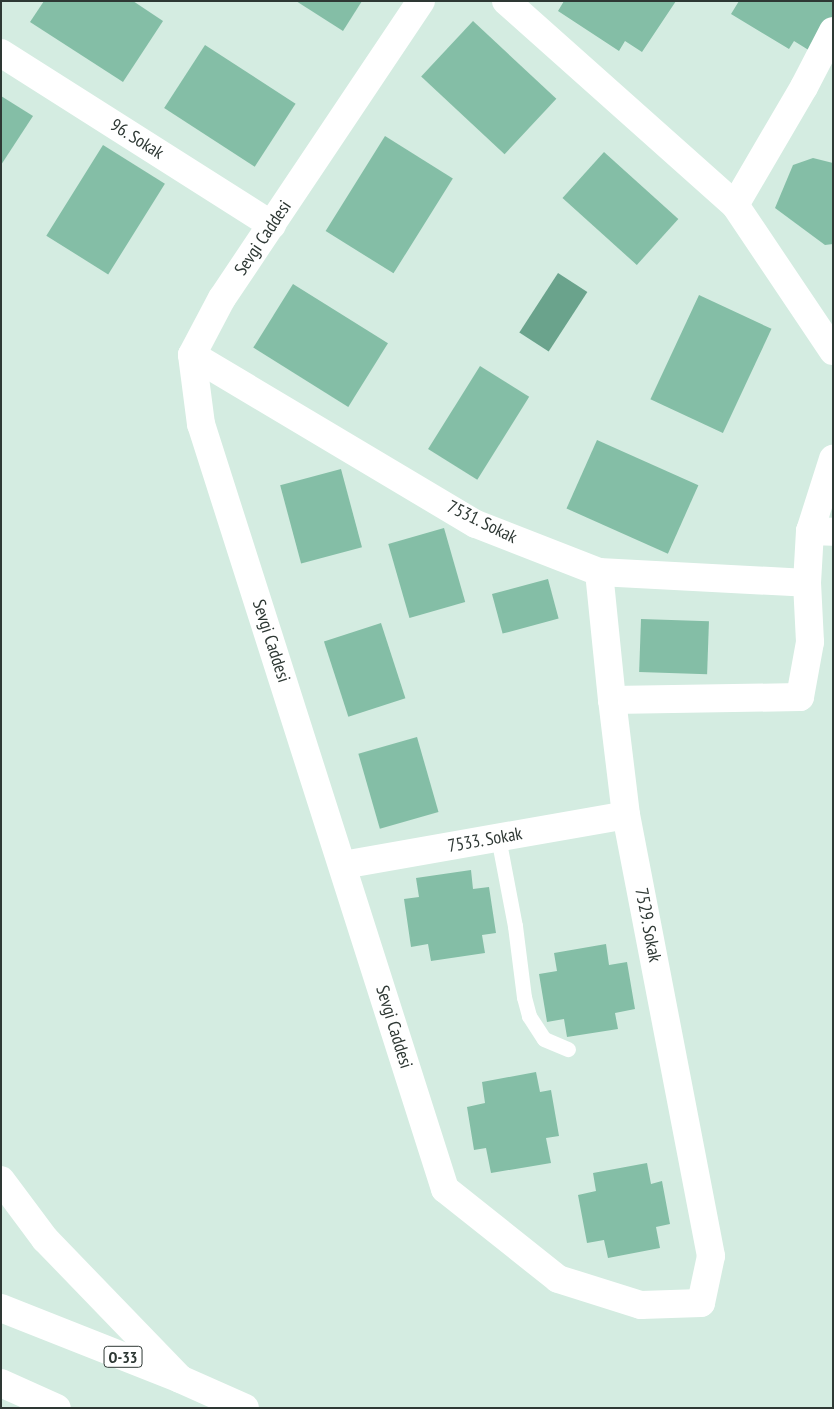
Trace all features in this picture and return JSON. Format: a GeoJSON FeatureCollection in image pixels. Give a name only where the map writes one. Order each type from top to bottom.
{"type":"FeatureCollection","features":[{"type":"Feature","properties":{"kind":"main road","name":"Sevgi Caddesi"},"geometry":{"type":"LineString","coordinates":[[421,1],[222,298],[192,355],[201,424],[445,1189],[558,1279]]}},
{"type":"Feature","properties":{"kind":"main road"},"geometry":{"type":"LineString","coordinates":[[506,1],[735,206],[833,351]]}},
{"type":"Feature","properties":{"kind":"main road"},"geometry":{"type":"LineString","coordinates":[[735,206],[804,87],[833,31]]}},
{"type":"Feature","properties":{"kind":"main road","name":"96. Sokak"},"geometry":{"type":"LineString","coordinates":[[1,53],[272,225]]}},
{"type":"Feature","properties":{"kind":"main road","name":"7531. Sokak"},"geometry":{"type":"LineString","coordinates":[[192,355],[476,524],[599,572],[807,583]]}},
{"type":"Feature","properties":{"kind":"main road"},"geometry":{"type":"LineString","coordinates":[[612,700],[800,697],[810,642],[807,583],[821,531],[833,459]]}},
{"type":"Feature","properties":{"kind":"main road","name":"7529. Sokak"},"geometry":{"type":"LineString","coordinates":[[558,1279],[641,1305],[701,1303],[711,1256],[626,815],[599,572]]}},
{"type":"Feature","properties":{"kind":"main road","name":"7533. Sokak"},"geometry":{"type":"LineString","coordinates":[[343,865],[626,815]]}},
{"type":"Feature","properties":{"kind":"main road"},"geometry":{"type":"LineString","coordinates":[[1,1180],[45,1239],[180,1379]]}},
{"type":"Feature","properties":{"kind":"main road","name":"O-33"},"geometry":{"type":"LineString","coordinates":[[1,1308],[180,1379],[245,1408]]}},
{"type":"Feature","properties":{"kind":"main road"},"geometry":{"type":"LineString","coordinates":[[1,1383],[57,1408]]}},
{"type":"Feature","properties":{"kind":"lane"},"geometry":{"type":"LineString","coordinates":[[498,837],[515,926],[524,997],[529,1016],[544,1039],[568,1049]]}},
{"type":"Feature","properties":{"kind":"shaded area"},"geometry":{"type":"Polygon","coordinates":[[[558,273],[587,292],[549,352],[519,333],[558,273]]]}},
{"type":"Feature","properties":{"kind":"building"},"geometry":{"type":"Polygon","coordinates":[[[44,1],[133,1],[163,21],[123,82],[30,22],[44,1]]]}},
{"type":"Feature","properties":{"kind":"building"},"geometry":{"type":"Polygon","coordinates":[[[296,1],[362,1],[343,31],[296,1]]]}},
{"type":"Feature","properties":{"kind":"building"},"geometry":{"type":"Polygon","coordinates":[[[564,1],[676,1],[642,52],[625,41],[619,51],[558,11],[564,1]]]}},
{"type":"Feature","properties":{"kind":"building"},"geometry":{"type":"Polygon","coordinates":[[[739,1],[833,1],[833,26],[815,54],[794,41],[789,49],[731,14],[739,1]]]}},
{"type":"Feature","properties":{"kind":"building"},"geometry":{"type":"Polygon","coordinates":[[[473,21],[556,99],[505,154],[421,77],[473,21]]]}},
{"type":"Feature","properties":{"kind":"building"},"geometry":{"type":"Polygon","coordinates":[[[205,45],[296,104],[255,167],[164,108],[205,45]]]}},
{"type":"Feature","properties":{"kind":"building"},"geometry":{"type":"Polygon","coordinates":[[[1,96],[33,116],[1,165],[1,96]]]}},
{"type":"Feature","properties":{"kind":"building"},"geometry":{"type":"Polygon","coordinates":[[[385,136],[453,178],[393,273],[326,231],[385,136]]]}},
{"type":"Feature","properties":{"kind":"building"},"geometry":{"type":"Polygon","coordinates":[[[103,145],[165,184],[108,274],[46,236],[103,145]]]}},
{"type":"Feature","properties":{"kind":"building"},"geometry":{"type":"Polygon","coordinates":[[[604,152],[678,219],[637,265],[563,198],[604,152]]]}},
{"type":"Feature","properties":{"kind":"building"},"geometry":{"type":"Polygon","coordinates":[[[813,158],[833,163],[833,244],[825,245],[775,208],[793,165],[813,158]]]}},
{"type":"Feature","properties":{"kind":"building"},"geometry":{"type":"Polygon","coordinates":[[[293,284],[388,343],[348,407],[253,348],[293,284]]]}},
{"type":"Feature","properties":{"kind":"building"},"geometry":{"type":"Polygon","coordinates":[[[699,295],[772,329],[723,433],[650,399],[699,295]]]}},
{"type":"Feature","properties":{"kind":"building"},"geometry":{"type":"Polygon","coordinates":[[[480,366],[529,397],[477,480],[428,449],[480,366]]]}},
{"type":"Feature","properties":{"kind":"building"},"geometry":{"type":"Polygon","coordinates":[[[597,440],[698,485],[668,554],[566,509],[597,440]]]}},
{"type":"Feature","properties":{"kind":"building"},"geometry":{"type":"Polygon","coordinates":[[[341,469],[362,547],[301,564],[280,485],[341,469]]]}},
{"type":"Feature","properties":{"kind":"building"},"geometry":{"type":"Polygon","coordinates":[[[444,528],[465,602],[409,618],[388,544],[444,528]]]}},
{"type":"Feature","properties":{"kind":"building"},"geometry":{"type":"Polygon","coordinates":[[[548,579],[559,619],[503,634],[492,594],[548,579]]]}},
{"type":"Feature","properties":{"kind":"building"},"geometry":{"type":"Polygon","coordinates":[[[641,619],[709,621],[707,674],[639,672],[641,619]]]}},
{"type":"Feature","properties":{"kind":"building"},"geometry":{"type":"Polygon","coordinates":[[[381,623],[405,698],[348,717],[324,642],[381,623]]]}},
{"type":"Feature","properties":{"kind":"building"},"geometry":{"type":"Polygon","coordinates":[[[417,737],[438,812],[380,829],[358,754],[417,737]]]}},
{"type":"Feature","properties":{"kind":"building"},"geometry":{"type":"Polygon","coordinates":[[[471,870],[473,889],[489,887],[496,933],[482,935],[485,953],[431,961],[428,944],[411,947],[404,899],[419,897],[416,878],[471,870]]]}},
{"type":"Feature","properties":{"kind":"building"},"geometry":{"type":"Polygon","coordinates":[[[606,944],[609,965],[627,962],[635,1009],[615,1013],[618,1029],[567,1037],[564,1019],[547,1022],[539,974],[557,971],[554,953],[606,944]]]}},
{"type":"Feature","properties":{"kind":"building"},"geometry":{"type":"Polygon","coordinates":[[[536,1072],[540,1092],[551,1090],[559,1136],[546,1138],[551,1163],[491,1173],[486,1148],[474,1150],[467,1107],[485,1103],[482,1082],[536,1072]]]}},
{"type":"Feature","properties":{"kind":"building"},"geometry":{"type":"Polygon","coordinates":[[[647,1163],[651,1184],[662,1181],[670,1224],[656,1227],[660,1248],[608,1258],[604,1240],[587,1243],[578,1195],[596,1191],[593,1173],[647,1163]]]}}]}
